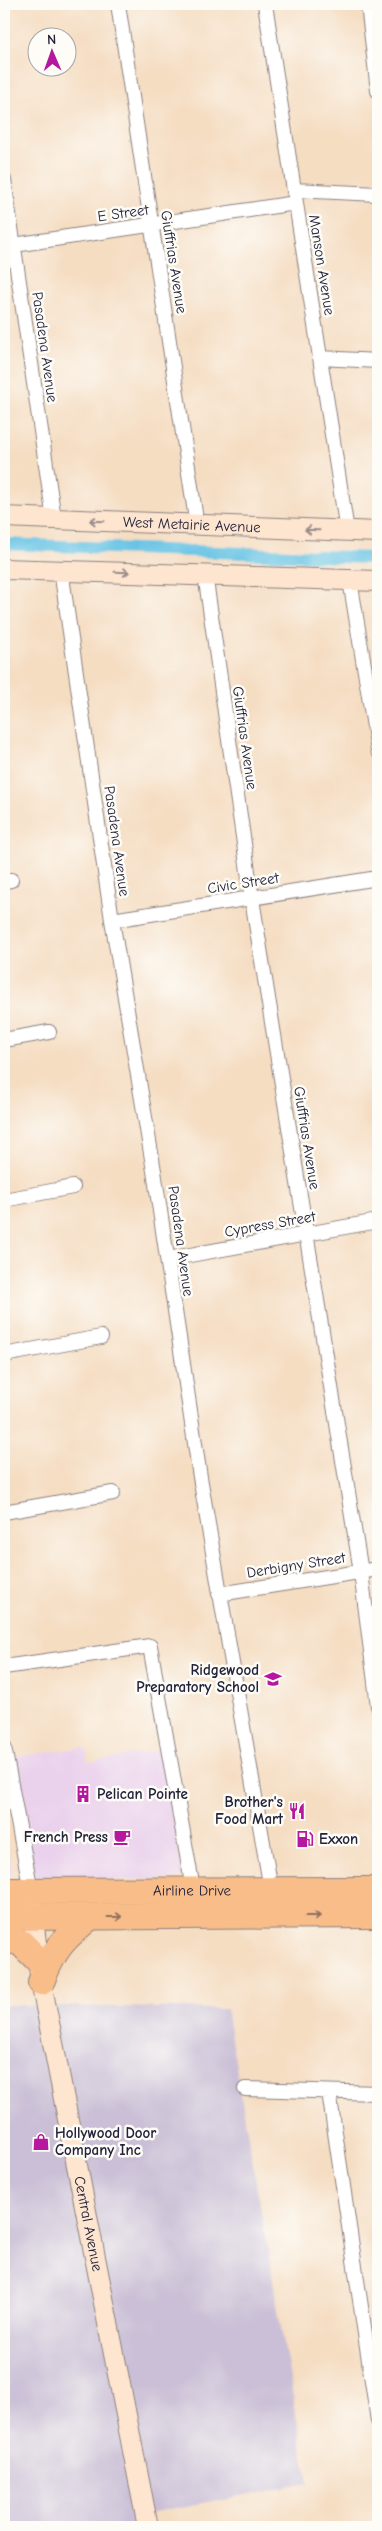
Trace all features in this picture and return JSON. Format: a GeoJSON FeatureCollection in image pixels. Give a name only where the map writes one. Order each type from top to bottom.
{"type":"FeatureCollection","features":[{"type":"Feature","properties":{"kind":"highway","name":"Airline Drive"},"geometry":{"type":"LineString","coordinates":[[4,1891],[378,1890]]}},
{"type":"Feature","properties":{"kind":"highway","name":"Airline Drive"},"geometry":{"type":"LineString","coordinates":[[4,1917],[378,1915]]}},
{"type":"Feature","properties":{"kind":"highway"},"geometry":{"type":"LineString","coordinates":[[4,1938],[21,1943],[39,1971],[66,1936],[90,1917]]}},
{"type":"Feature","properties":{"kind":"main road","name":"West Metairie Avenue"},"geometry":{"type":"LineString","coordinates":[[4,517],[377,533]]}},
{"type":"Feature","properties":{"kind":"main road"},"geometry":{"type":"LineString","coordinates":[[4,569],[367,580]]}},
{"type":"Feature","properties":{"kind":"main road","name":"Central Avenue"},"geometry":{"type":"LineString","coordinates":[[31,1891],[32,1917],[39,1971],[148,2527]]}},
{"type":"Feature","properties":{"kind":"street","name":"Giuffrias Avenue"},"geometry":{"type":"LineString","coordinates":[[118,4],[197,526]]}},
{"type":"Feature","properties":{"kind":"street","name":"Manson Avenue"},"geometry":{"type":"LineString","coordinates":[[265,4],[347,531]]}},
{"type":"Feature","properties":{"kind":"street"},"geometry":{"type":"LineString","coordinates":[[368,4],[378,91]]}},
{"type":"Feature","properties":{"kind":"street","name":"Pasadena Avenue"},"geometry":{"type":"LineString","coordinates":[[4,180],[54,519]]}},
{"type":"Feature","properties":{"kind":"street","name":"E Street"},"geometry":{"type":"LineString","coordinates":[[14,245],[152,225],[295,197],[378,194]]}},
{"type":"Feature","properties":{"kind":"street"},"geometry":{"type":"LineString","coordinates":[[320,358],[378,361]]}},
{"type":"Feature","properties":{"kind":"street","name":"Pasadena Avenue"},"geometry":{"type":"LineString","coordinates":[[61,570],[112,920],[168,1259],[219,1594],[272,1890],[271,1916]]}},
{"type":"Feature","properties":{"kind":"street","name":"Giuffrias Avenue"},"geometry":{"type":"LineString","coordinates":[[206,574],[252,899],[361,1572],[378,1706]]}},
{"type":"Feature","properties":{"kind":"street"},"geometry":{"type":"LineString","coordinates":[[367,580],[378,751]]}},
{"type":"Feature","properties":{"kind":"street","name":"Civic Street"},"geometry":{"type":"LineString","coordinates":[[112,920],[378,878]]}},
{"type":"Feature","properties":{"kind":"street"},"geometry":{"type":"LineString","coordinates":[[4,1040],[49,1032]]}},
{"type":"Feature","properties":{"kind":"street"},"geometry":{"type":"LineString","coordinates":[[4,1200],[73,1186]]}},
{"type":"Feature","properties":{"kind":"street","name":"Cypress Street"},"geometry":{"type":"LineString","coordinates":[[168,1259],[378,1221]]}},
{"type":"Feature","properties":{"kind":"street"},"geometry":{"type":"LineString","coordinates":[[4,1355],[101,1337]]}},
{"type":"Feature","properties":{"kind":"street"},"geometry":{"type":"LineString","coordinates":[[4,1512],[113,1493]]}},
{"type":"Feature","properties":{"kind":"street","name":"Derbigny Street"},"geometry":{"type":"LineString","coordinates":[[219,1594],[378,1569]]}},
{"type":"Feature","properties":{"kind":"street"},"geometry":{"type":"LineString","coordinates":[[4,1667],[150,1646],[193,1890]]}},
{"type":"Feature","properties":{"kind":"street"},"geometry":{"type":"LineString","coordinates":[[4,1747],[31,1891]]}},
{"type":"Feature","properties":{"kind":"street"},"geometry":{"type":"LineString","coordinates":[[245,2089],[378,2093]]}},
{"type":"Feature","properties":{"kind":"street"},"geometry":{"type":"LineString","coordinates":[[329,2092],[378,2421]]}},
{"type":"Feature","properties":{"kind":"shaded area"},"geometry":{"type":"Polygon","coordinates":[[[85,1747],[88,1762],[162,1750],[182,1871],[180,1879],[36,1880],[10,1757],[85,1747]]]}},
{"type":"Feature","properties":{"kind":"shaded area"},"geometry":{"type":"Polygon","coordinates":[[[4,1825],[12,1872],[11,1877],[4,1878],[4,1825]]]}},
{"type":"Feature","properties":{"kind":"shaded area"},"geometry":{"type":"Polygon","coordinates":[[[4,2005],[226,2009],[308,2483],[149,2513],[152,2527],[4,2527],[4,2005]]]}},
{"type":"Feature","properties":{"kind":"waterway"},"geometry":{"type":"LineString","coordinates":[[4,544],[372,558]]}},
{"type":"Feature","properties":{"kind":"place","name":"Ridgewood Preparatory School"},"geometry":{"type":"Point","coordinates":[273,1679]}},
{"type":"Feature","properties":{"kind":"place","name":"Pelican Pointe"},"geometry":{"type":"Point","coordinates":[83,1794]}},
{"type":"Feature","properties":{"kind":"place","name":"Brother's Food Mart"},"geometry":{"type":"Point","coordinates":[297,1811]}},
{"type":"Feature","properties":{"kind":"place","name":"French Press"},"geometry":{"type":"Point","coordinates":[122,1837]}},
{"type":"Feature","properties":{"kind":"place","name":"Exxon"},"geometry":{"type":"Point","coordinates":[305,1839]}},
{"type":"Feature","properties":{"kind":"place","name":"Hollywood Door Company Inc"},"geometry":{"type":"Point","coordinates":[41,2142]}}]}
